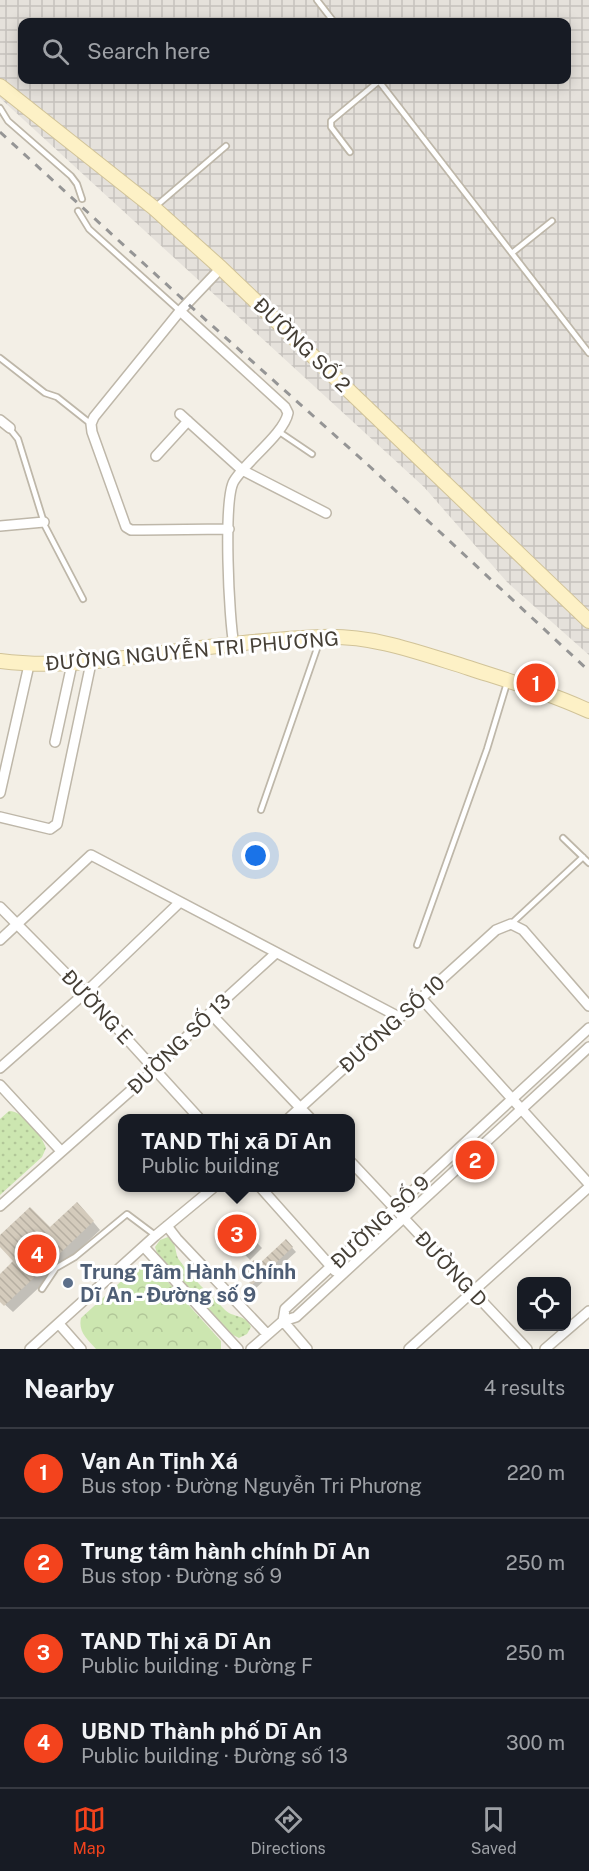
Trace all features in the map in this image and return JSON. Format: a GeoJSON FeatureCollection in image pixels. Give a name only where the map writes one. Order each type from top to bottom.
{"type":"FeatureCollection","features":[{"type":"Feature","properties":{"kind":"street","name":"ĐƯỜNG SỐ 2"},"geometry":{"type":"LineString","coordinates":[[1,89],[154,208],[221,268],[589,621]]}},
{"type":"Feature","properties":{"kind":"street"},"geometry":{"type":"LineString","coordinates":[[221,268],[180,311],[94,417],[91,424],[126,527],[141,531],[229,529]]}},
{"type":"Feature","properties":{"kind":"street"},"geometry":{"type":"LineString","coordinates":[[180,311],[288,413],[278,430],[242,470],[231,486],[230,608],[234,645]]}},
{"type":"Feature","properties":{"kind":"street"},"geometry":{"type":"LineString","coordinates":[[156,456],[184,418],[242,470],[326,513]]}},
{"type":"Feature","properties":{"kind":"street"},"geometry":{"type":"LineString","coordinates":[[0,420],[10,428]]}},
{"type":"Feature","properties":{"kind":"street"},"geometry":{"type":"LineString","coordinates":[[0,526],[44,522]]}},
{"type":"Feature","properties":{"kind":"street","name":"ĐƯỜNG NGUYỄN TRI PHƯƠNG"},"geometry":{"type":"LineString","coordinates":[[0,662],[28,665],[91,663],[234,645],[321,637],[357,638],[389,644],[508,680],[589,711]]}},
{"type":"Feature","properties":{"kind":"street"},"geometry":{"type":"LineString","coordinates":[[0,817],[50,829],[57,824],[91,663]]}},
{"type":"Feature","properties":{"kind":"street"},"geometry":{"type":"LineString","coordinates":[[55,742],[72,664]]}},
{"type":"Feature","properties":{"kind":"street"},"geometry":{"type":"LineString","coordinates":[[0,793],[28,665]]}},
{"type":"Feature","properties":{"kind":"street"},"geometry":{"type":"LineString","coordinates":[[0,940],[91,855],[399,1017]]}},
{"type":"Feature","properties":{"kind":"street"},"geometry":{"type":"LineString","coordinates":[[0,1068],[85,993],[180,902]]}},
{"type":"Feature","properties":{"kind":"street","name":"ĐƯỜNG E"},"geometry":{"type":"LineString","coordinates":[[0,907],[85,993],[194,1114]]}},
{"type":"Feature","properties":{"kind":"street"},"geometry":{"type":"LineString","coordinates":[[511,924],[523,930],[589,1006]]}},
{"type":"Feature","properties":{"kind":"street","name":"ĐƯỜNG SỐ 10"},"geometry":{"type":"LineString","coordinates":[[294,1114],[496,930],[511,924]]}},
{"type":"Feature","properties":{"kind":"street","name":"ĐƯỜNG SỐ 13"},"geometry":{"type":"LineString","coordinates":[[0,1206],[154,1070],[210,1013],[276,953]]}},
{"type":"Feature","properties":{"kind":"street"},"geometry":{"type":"LineString","coordinates":[[410,1349],[589,1185],[421,998]]}},
{"type":"Feature","properties":{"kind":"street"},"geometry":{"type":"LineString","coordinates":[[210,1013],[305,1114]]}},
{"type":"Feature","properties":{"kind":"street","name":"ĐƯỜNG SỐ 9"},"geometry":{"type":"LineString","coordinates":[[283,1321],[285,1309],[589,1028]]}},
{"type":"Feature","properties":{"kind":"street","name":"ĐƯỜNG SỐ 9"},"geometry":{"type":"LineString","coordinates":[[255,1347],[283,1321],[296,1317],[341,1277],[589,1047]]}},
{"type":"Feature","properties":{"kind":"street"},"geometry":{"type":"LineString","coordinates":[[0,1085],[61,1150]]}},
{"type":"Feature","properties":{"kind":"street","name":"ĐƯỜNG D"},"geometry":{"type":"LineString","coordinates":[[355,1166],[527,1349]]}},
{"type":"Feature","properties":{"kind":"street"},"geometry":{"type":"LineString","coordinates":[[30,1349],[155,1236],[208,1192]]}},
{"type":"Feature","properties":{"kind":"street"},"geometry":{"type":"LineString","coordinates":[[265,1192],[341,1277]]}},
{"type":"Feature","properties":{"kind":"street"},"geometry":{"type":"LineString","coordinates":[[167,1226],[267,1334]]}},
{"type":"Feature","properties":{"kind":"street"},"geometry":{"type":"LineString","coordinates":[[144,1247],[238,1349]]}},
{"type":"Feature","properties":{"kind":"street"},"geometry":{"type":"LineString","coordinates":[[545,1349],[589,1311]]}},
{"type":"Feature","properties":{"kind":"street"},"geometry":{"type":"LineString","coordinates":[[283,1321],[307,1349]]}},
{"type":"Feature","properties":{"kind":"street"},"geometry":{"type":"LineString","coordinates":[[58,1324],[81,1349]]}},
{"type":"Feature","properties":{"kind":"lane"},"geometry":{"type":"LineString","coordinates":[[317,0],[331,18]]}},
{"type":"Feature","properties":{"kind":"lane"},"geometry":{"type":"LineString","coordinates":[[350,152],[331,127],[331,121],[373,84]]}},
{"type":"Feature","properties":{"kind":"lane"},"geometry":{"type":"LineString","coordinates":[[381,84],[589,352]]}},
{"type":"Feature","properties":{"kind":"lane"},"geometry":{"type":"LineString","coordinates":[[0,108],[8,121],[71,176],[78,188],[79,198]]}},
{"type":"Feature","properties":{"kind":"lane"},"geometry":{"type":"LineString","coordinates":[[154,208],[226,146]]}},
{"type":"Feature","properties":{"kind":"lane"},"geometry":{"type":"LineString","coordinates":[[80,213],[89,229],[180,311]]}},
{"type":"Feature","properties":{"kind":"lane"},"geometry":{"type":"LineString","coordinates":[[512,253],[552,221]]}},
{"type":"Feature","properties":{"kind":"lane"},"geometry":{"type":"LineString","coordinates":[[0,358],[45,393],[57,397],[91,424]]}},
{"type":"Feature","properties":{"kind":"lane"},"geometry":{"type":"LineString","coordinates":[[10,428],[18,438],[44,522],[83,599]]}},
{"type":"Feature","properties":{"kind":"lane"},"geometry":{"type":"LineString","coordinates":[[278,430],[312,454]]}},
{"type":"Feature","properties":{"kind":"lane"},"geometry":{"type":"LineString","coordinates":[[261,810],[321,637]]}},
{"type":"Feature","properties":{"kind":"lane"},"geometry":{"type":"LineString","coordinates":[[417,945],[487,749],[508,680]]}},
{"type":"Feature","properties":{"kind":"lane"},"geometry":{"type":"LineString","coordinates":[[563,838],[589,863]]}},
{"type":"Feature","properties":{"kind":"lane"},"geometry":{"type":"LineString","coordinates":[[511,924],[583,857]]}},
{"type":"Feature","properties":{"kind":"lane"},"geometry":{"type":"LineString","coordinates":[[42,1288],[56,1268],[75,1257],[128,1214],[155,1236]]}},
{"type":"Feature","properties":{"kind":"shaded area"},"geometry":{"type":"Polygon","coordinates":[[[0,0],[589,0],[589,655],[507,582],[424,487],[0,98],[0,0]]]}},
{"type":"Feature","properties":{"kind":"green space"},"geometry":{"type":"Polygon","coordinates":[[[9,1111],[15,1112],[31,1124],[46,1148],[42,1157],[0,1195],[0,1119],[9,1111]]]}},
{"type":"Feature","properties":{"kind":"green space"},"geometry":{"type":"Polygon","coordinates":[[[168,1237],[173,1242],[178,1258],[196,1280],[225,1310],[249,1323],[251,1327],[247,1334],[239,1338],[233,1335],[157,1253],[155,1247],[160,1240],[168,1237]]]}},
{"type":"Feature","properties":{"kind":"green space"},"geometry":{"type":"Polygon","coordinates":[[[140,1264],[151,1266],[158,1271],[221,1341],[221,1349],[96,1349],[82,1331],[81,1318],[140,1264]]]}},
{"type":"Feature","properties":{"kind":"building"},"geometry":{"type":"Polygon","coordinates":[[[77,1202],[94,1221],[4,1306],[0,1302],[0,1274],[13,1261],[0,1247],[0,1235],[30,1207],[50,1227],[77,1202]]]}},
{"type":"Feature","properties":{"kind":"building"},"geometry":{"type":"Polygon","coordinates":[[[231,1214],[257,1242],[243,1255],[217,1227],[231,1214]]]}},
{"type":"Feature","properties":{"kind":"building"},"geometry":{"type":"Polygon","coordinates":[[[286,1239],[293,1247],[252,1285],[240,1273],[254,1260],[258,1265],[286,1239]]]}},
{"type":"Feature","properties":{"kind":"railway"},"geometry":{"type":"LineString","coordinates":[[0,132],[367,464],[589,671]]}},
{"type":"Feature","properties":{"kind":"place","name":"Vạn An Tịnh Xá"},"geometry":{"type":"Point","coordinates":[536,683]}},
{"type":"Feature","properties":{"kind":"place","name":"Trung tâm hành chính Dĩ An"},"geometry":{"type":"Point","coordinates":[475,1160]}},
{"type":"Feature","properties":{"kind":"place","name":"TAND Thị xã Dĩ An"},"geometry":{"type":"Point","coordinates":[237,1234]}},
{"type":"Feature","properties":{"kind":"place","name":"UBND Thành phố Dĩ An"},"geometry":{"type":"Point","coordinates":[37,1254]}},
{"type":"Feature","properties":{"kind":"place","name":"Trung Tâm Hành Chính Dĩ An - Đường số 9"},"geometry":{"type":"Point","coordinates":[68,1283]}}]}
